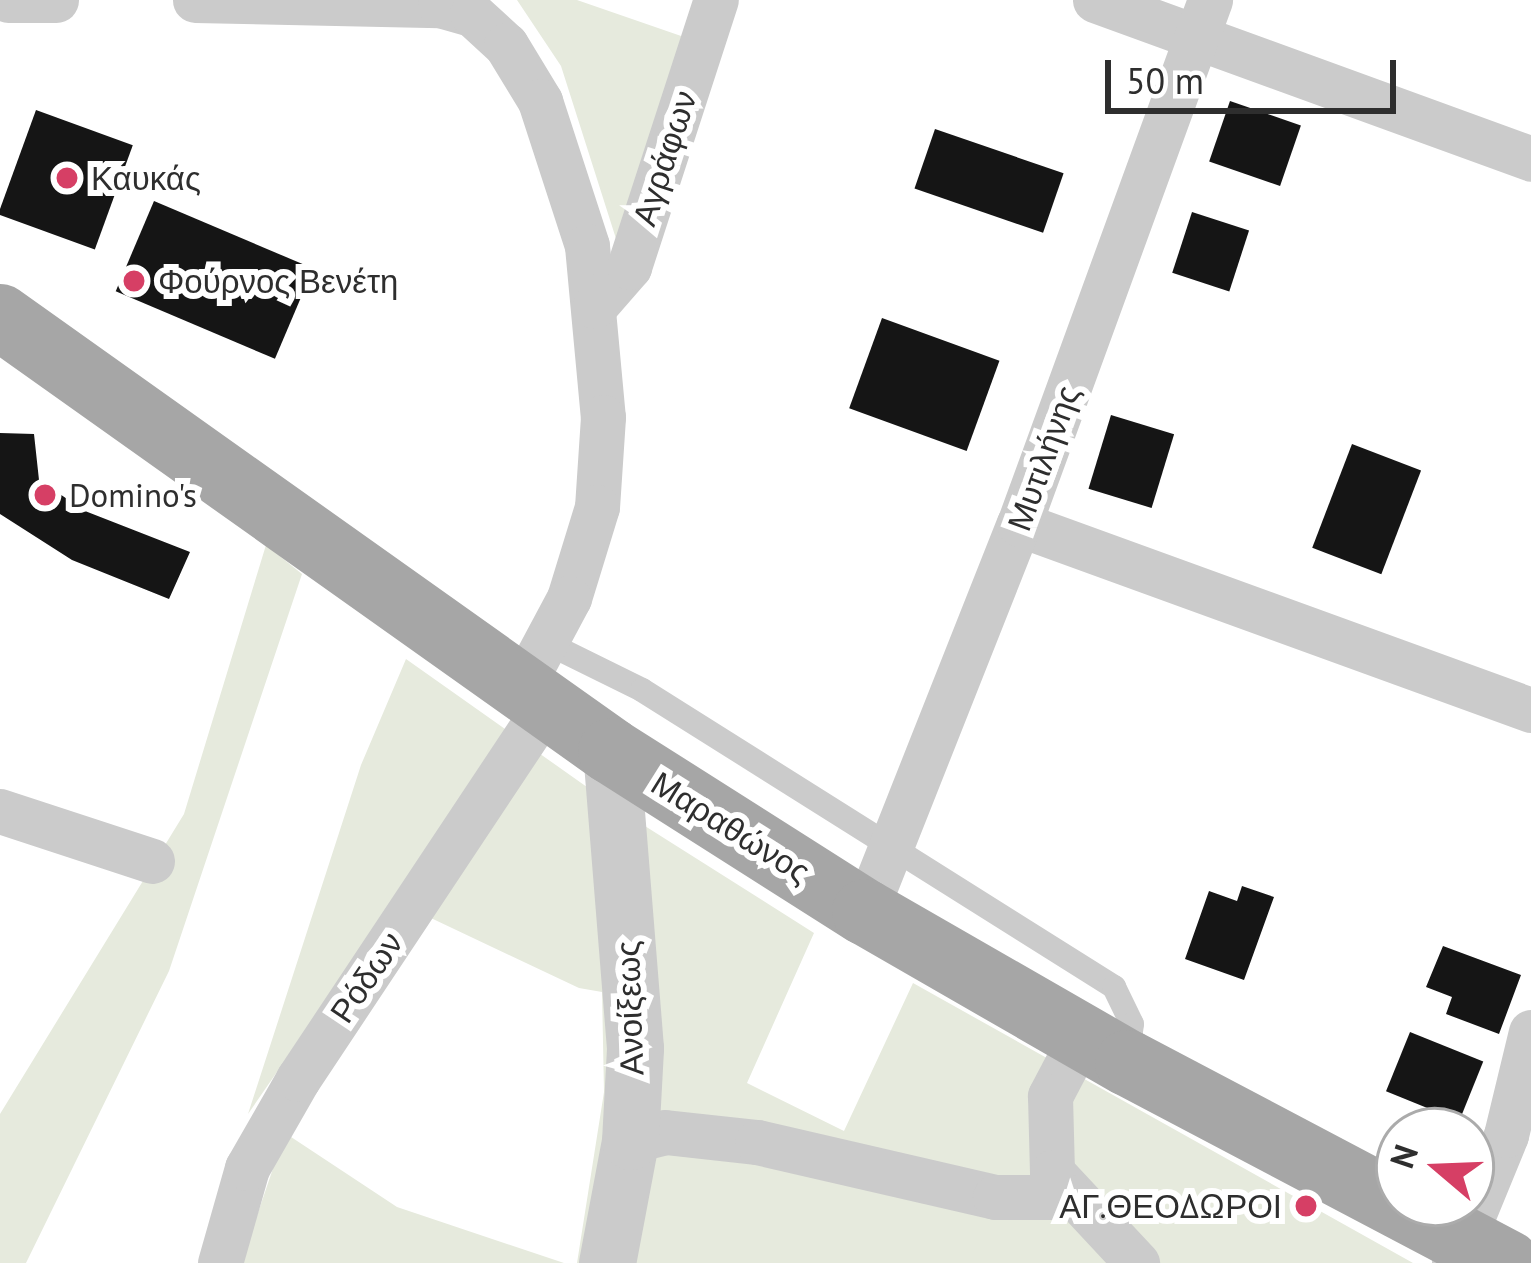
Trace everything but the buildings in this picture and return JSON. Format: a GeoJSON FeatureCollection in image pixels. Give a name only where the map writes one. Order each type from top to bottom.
{"type":"FeatureCollection","features":[{"type":"Feature","properties":{"kind":"main road","name":"Μαραθώνος"},"geometry":{"type":"LineString","coordinates":[[0,317],[537,679],[610,751],[865,912],[1475,1255]]}},
{"type":"Feature","properties":{"kind":"street"},"geometry":{"type":"LineString","coordinates":[[8,0],[56,0]]}},
{"type":"Feature","properties":{"kind":"street"},"geometry":{"type":"LineString","coordinates":[[195,0],[441,3]]}},
{"type":"Feature","properties":{"kind":"street","name":"Αγράφων"},"geometry":{"type":"LineString","coordinates":[[595,306],[628,267],[716,0]]}},
{"type":"Feature","properties":{"kind":"street"},"geometry":{"type":"LineString","coordinates":[[1095,0],[1204,18],[1531,159]]}},
{"type":"Feature","properties":{"kind":"street","name":"Ρόδων"},"geometry":{"type":"LineString","coordinates":[[220,1263],[247,1168],[537,679],[569,598],[597,506],[603,417],[595,306],[571,182],[540,101],[506,45],[472,14],[441,3]]}},
{"type":"Feature","properties":{"kind":"street","name":"Μυτιλήνης"},"geometry":{"type":"LineString","coordinates":[[865,912],[1018,524],[1204,18]]}},
{"type":"Feature","properties":{"kind":"street"},"geometry":{"type":"LineString","coordinates":[[1018,524],[1531,710]]}},
{"type":"Feature","properties":{"kind":"street","name":"Ανοίξεως"},"geometry":{"type":"LineString","coordinates":[[608,1263],[630,1141],[632,982],[610,751]]}},
{"type":"Feature","properties":{"kind":"street"},"geometry":{"type":"LineString","coordinates":[[0,811],[152,862]]}},
{"type":"Feature","properties":{"kind":"street"},"geometry":{"type":"LineString","coordinates":[[1475,1255],[1531,1032]]}},
{"type":"Feature","properties":{"kind":"street"},"geometry":{"type":"LineString","coordinates":[[1104,1050],[1049,1096],[1052,1172],[1137,1263]]}},
{"type":"Feature","properties":{"kind":"street"},"geometry":{"type":"LineString","coordinates":[[630,1141],[665,1132],[757,1142],[995,1197],[1072,1197]]}},
{"type":"Feature","properties":{"kind":"lane"},"geometry":{"type":"LineString","coordinates":[[537,679],[642,690],[1114,987],[1132,1024],[1104,1050]]}},
{"type":"Feature","properties":{"kind":"shaded area"},"geometry":{"type":"Polygon","coordinates":[[[517,0],[577,0],[684,37],[618,245],[561,66],[517,0]]]}},
{"type":"Feature","properties":{"kind":"shaded area"},"geometry":{"type":"Polygon","coordinates":[[[266,545],[302,574],[169,971],[26,1263],[0,1263],[0,1114],[184,814],[266,545]]]}},
{"type":"Feature","properties":{"kind":"shaded area"},"geometry":{"type":"Polygon","coordinates":[[[406,659],[618,809],[814,933],[747,1083],[844,1131],[913,983],[1413,1263],[577,1263],[604,1092],[602,992],[579,988],[395,901],[248,1114],[361,765],[406,659]]]}},
{"type":"Feature","properties":{"kind":"shaded area"},"geometry":{"type":"Polygon","coordinates":[[[285,1133],[397,1207],[564,1263],[241,1263],[285,1133]]]}},
{"type":"Feature","properties":{"kind":"place","name":"Καυκάς"},"geometry":{"type":"Point","coordinates":[67,178]}},
{"type":"Feature","properties":{"kind":"place","name":"Φούρνος Βενέτη"},"geometry":{"type":"Point","coordinates":[134,281]}},
{"type":"Feature","properties":{"kind":"place","name":"Domino's"},"geometry":{"type":"Point","coordinates":[45,495]}},
{"type":"Feature","properties":{"kind":"place","name":"ΑΓ.ΘΕΟΔΩΡΟΙ"},"geometry":{"type":"Point","coordinates":[1306,1206]}}]}
